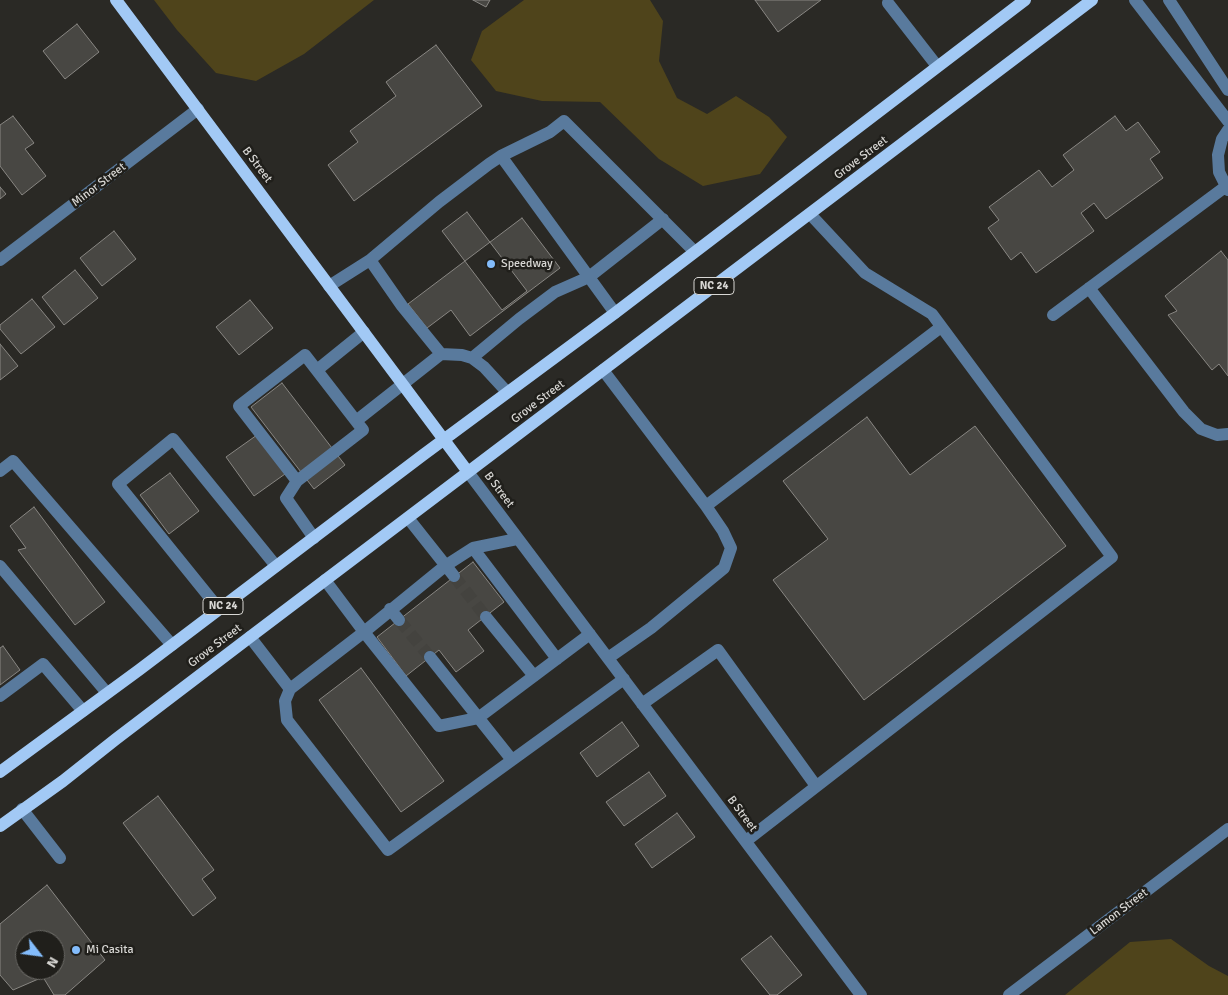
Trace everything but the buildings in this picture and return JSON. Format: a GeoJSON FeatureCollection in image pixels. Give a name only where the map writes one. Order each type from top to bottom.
{"type":"FeatureCollection","features":[{"type":"Feature","properties":{"kind":"main road","name":"B Street"},"geometry":{"type":"LineString","coordinates":[[116,0],[468,472]]}},
{"type":"Feature","properties":{"kind":"main road","name":"Grove Street"},"geometry":{"type":"LineString","coordinates":[[0,772],[615,313],[1025,0]]}},
{"type":"Feature","properties":{"kind":"main road","name":"Grove Street"},"geometry":{"type":"LineString","coordinates":[[0,826],[22,809],[64,782],[116,739],[250,637],[1092,0]]}},
{"type":"Feature","properties":{"kind":"street"},"geometry":{"type":"LineString","coordinates":[[1136,0],[1228,121]]}},
{"type":"Feature","properties":{"kind":"street"},"geometry":{"type":"LineString","coordinates":[[1169,0],[1228,90]]}},
{"type":"Feature","properties":{"kind":"street"},"geometry":{"type":"LineString","coordinates":[[888,3],[938,66]]}},
{"type":"Feature","properties":{"kind":"street","name":"Minor Street"},"geometry":{"type":"LineString","coordinates":[[0,260],[198,109]]}},
{"type":"Feature","properties":{"kind":"street"},"geometry":{"type":"LineString","coordinates":[[329,286],[370,260],[439,202],[500,156],[550,132],[564,121],[694,251]]}},
{"type":"Feature","properties":{"kind":"street"},"geometry":{"type":"LineString","coordinates":[[1053,315],[1227,189],[1219,172],[1218,155],[1222,139],[1228,130]]}},
{"type":"Feature","properties":{"kind":"street"},"geometry":{"type":"LineString","coordinates":[[500,156],[615,313]]}},
{"type":"Feature","properties":{"kind":"street"},"geometry":{"type":"LineString","coordinates":[[746,841],[1112,557],[932,314],[865,272],[810,214]]}},
{"type":"Feature","properties":{"kind":"street"},"geometry":{"type":"LineString","coordinates":[[472,358],[518,319],[555,292],[589,277],[663,219]]}},
{"type":"Feature","properties":{"kind":"street"},"geometry":{"type":"LineString","coordinates":[[370,260],[402,306],[441,354],[472,358],[484,367],[507,392]]}},
{"type":"Feature","properties":{"kind":"street"},"geometry":{"type":"LineString","coordinates":[[1090,288],[1184,412],[1201,429],[1217,435],[1228,434]]}},
{"type":"Feature","properties":{"kind":"street"},"geometry":{"type":"LineString","coordinates":[[706,506],[942,327]]}},
{"type":"Feature","properties":{"kind":"street"},"geometry":{"type":"LineString","coordinates":[[317,370],[364,332]]}},
{"type":"Feature","properties":{"kind":"street"},"geometry":{"type":"LineString","coordinates":[[356,421],[441,354]]}},
{"type":"Feature","properties":{"kind":"street"},"geometry":{"type":"LineString","coordinates":[[298,481],[239,406],[305,355],[363,430],[298,481],[286,498],[314,538]]}},
{"type":"Feature","properties":{"kind":"street"},"geometry":{"type":"LineString","coordinates":[[602,370],[706,506],[723,531],[731,548],[724,568],[650,628],[608,658]]}},
{"type":"Feature","properties":{"kind":"street"},"geometry":{"type":"LineString","coordinates":[[219,609],[118,484],[173,439],[276,566]]}},
{"type":"Feature","properties":{"kind":"street"},"geometry":{"type":"LineString","coordinates":[[0,471],[13,461],[172,645]]}},
{"type":"Feature","properties":{"kind":"street","name":"B Street"},"geometry":{"type":"LineString","coordinates":[[468,472],[862,995]]}},
{"type":"Feature","properties":{"kind":"street"},"geometry":{"type":"LineString","coordinates":[[408,518],[454,576]]}},
{"type":"Feature","properties":{"kind":"street"},"geometry":{"type":"LineString","coordinates":[[517,538],[473,548],[445,566],[390,609],[364,632],[290,689],[285,701],[288,720],[388,850],[624,679]]}},
{"type":"Feature","properties":{"kind":"street"},"geometry":{"type":"LineString","coordinates":[[473,548],[557,659]]}},
{"type":"Feature","properties":{"kind":"street"},"geometry":{"type":"LineString","coordinates":[[0,566],[107,693]]}},
{"type":"Feature","properties":{"kind":"street"},"geometry":{"type":"LineString","coordinates":[[325,580],[439,726],[478,718],[590,634]]}},
{"type":"Feature","properties":{"kind":"street"},"geometry":{"type":"LineString","coordinates":[[390,609],[399,620]]}},
{"type":"Feature","properties":{"kind":"street"},"geometry":{"type":"LineString","coordinates":[[486,616],[534,676]]}},
{"type":"Feature","properties":{"kind":"street"},"geometry":{"type":"LineString","coordinates":[[250,637],[290,689]]}},
{"type":"Feature","properties":{"kind":"street"},"geometry":{"type":"LineString","coordinates":[[642,704],[718,650],[816,786]]}},
{"type":"Feature","properties":{"kind":"street"},"geometry":{"type":"LineString","coordinates":[[430,657],[512,760]]}},
{"type":"Feature","properties":{"kind":"street"},"geometry":{"type":"LineString","coordinates":[[0,696],[43,664],[83,711]]}},
{"type":"Feature","properties":{"kind":"street"},"geometry":{"type":"LineString","coordinates":[[22,809],[60,858]]}},
{"type":"Feature","properties":{"kind":"street","name":"Lamon Street"},"geometry":{"type":"LineString","coordinates":[[1009,995],[1228,829]]}},
{"type":"Feature","properties":{"kind":"shaded area"},"geometry":{"type":"Polygon","coordinates":[[[154,0],[374,0],[304,54],[256,81],[216,73],[177,30],[154,0]]]}},
{"type":"Feature","properties":{"kind":"shaded area"},"geometry":{"type":"Polygon","coordinates":[[[524,0],[650,0],[663,21],[659,61],[677,98],[707,114],[736,96],[769,117],[787,137],[760,174],[703,186],[659,159],[600,102],[542,101],[496,91],[471,60],[482,31],[524,0]]]}},
{"type":"Feature","properties":{"kind":"shaded area"},"geometry":{"type":"Polygon","coordinates":[[[1171,939],[1209,966],[1228,976],[1228,995],[1065,995],[1130,942],[1171,939]]]}},
{"type":"Feature","properties":{"kind":"tunnel"},"geometry":{"type":"LineString","coordinates":[[454,576],[486,617]]}},
{"type":"Feature","properties":{"kind":"tunnel"},"geometry":{"type":"LineString","coordinates":[[399,620],[430,657]]}},
{"type":"Feature","properties":{"kind":"place","name":"Speedway"},"geometry":{"type":"Point","coordinates":[491,264]}},
{"type":"Feature","properties":{"kind":"place","name":"Mi Casita"},"geometry":{"type":"Point","coordinates":[76,950]}}]}
